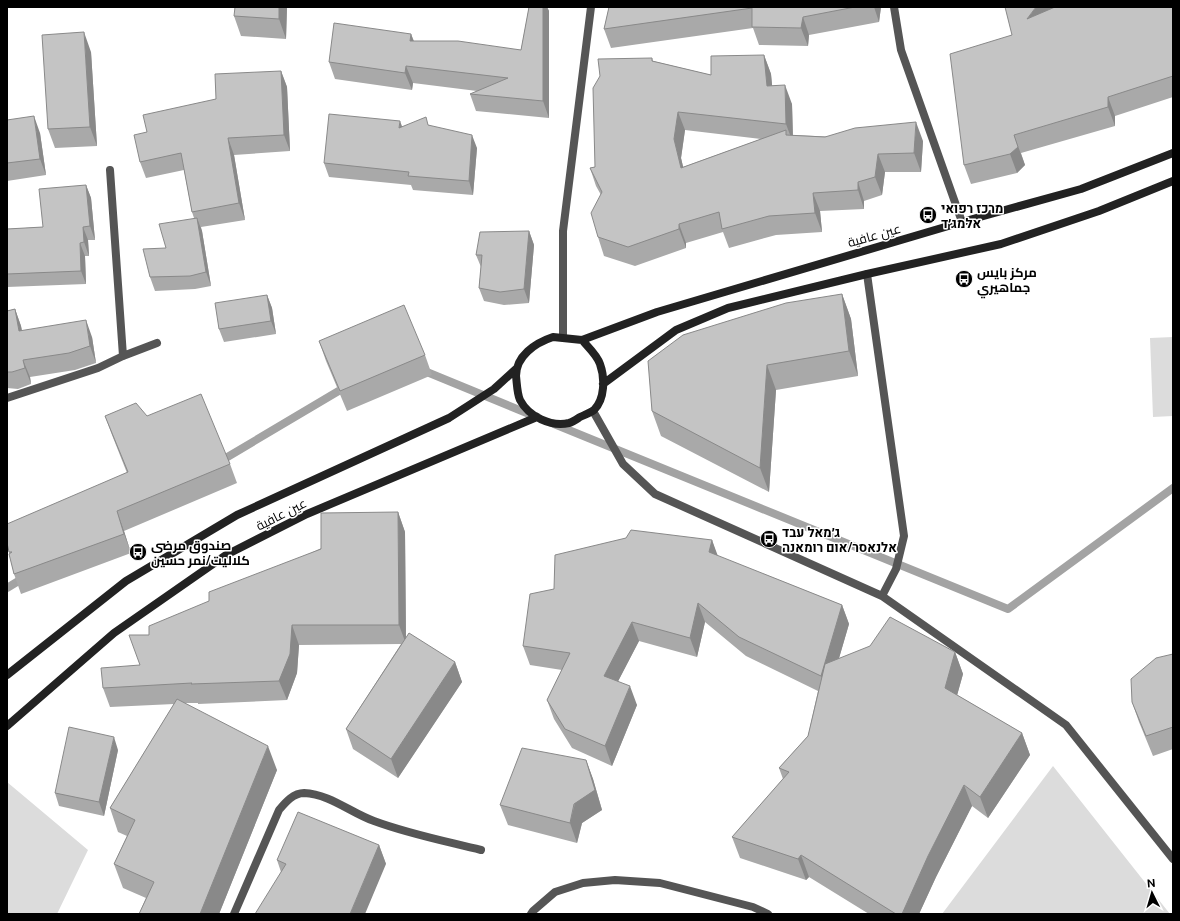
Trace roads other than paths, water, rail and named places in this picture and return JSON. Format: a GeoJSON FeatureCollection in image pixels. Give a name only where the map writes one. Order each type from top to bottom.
{"type":"FeatureCollection","features":[{"type":"Feature","properties":{"kind":"main road","name":"عين عافية"},"geometry":{"type":"LineString","coordinates":[[582,340],[657,312],[962,222],[1081,189],[1173,153]]}},
{"type":"Feature","properties":{"kind":"main road"},"geometry":{"type":"LineString","coordinates":[[603,384],[676,330],[728,308],[867,274],[1001,244],[1099,211],[1173,181]]}},
{"type":"Feature","properties":{"kind":"main road"},"geometry":{"type":"LineString","coordinates":[[553,337],[582,340],[600,363],[603,378],[601,398],[593,411],[570,423],[555,424],[537,417],[528,411],[520,400],[516,387],[516,369],[529,350],[540,342],[553,337]]}},
{"type":"Feature","properties":{"kind":"main road","name":"عين عافية"},"geometry":{"type":"LineString","coordinates":[[7,672],[126,581],[237,515],[449,418],[494,389],[516,369]]}},
{"type":"Feature","properties":{"kind":"main road","name":"عين عافية"},"geometry":{"type":"LineString","coordinates":[[7,726],[114,633],[226,555],[307,514],[479,440],[537,417]]}},
{"type":"Feature","properties":{"kind":"street"},"geometry":{"type":"LineString","coordinates":[[563,337],[563,231],[591,7]]}},
{"type":"Feature","properties":{"kind":"street"},"geometry":{"type":"LineString","coordinates":[[894,7],[901,50],[962,222]]}},
{"type":"Feature","properties":{"kind":"street"},"geometry":{"type":"LineString","coordinates":[[110,170],[123,356]]}},
{"type":"Feature","properties":{"kind":"street"},"geometry":{"type":"LineString","coordinates":[[867,274],[904,536],[896,569],[882,596]]}},
{"type":"Feature","properties":{"kind":"street"},"geometry":{"type":"LineString","coordinates":[[7,398],[98,368],[123,356],[157,343]]}},
{"type":"Feature","properties":{"kind":"street"},"geometry":{"type":"LineString","coordinates":[[593,411],[623,464],[655,494],[882,596],[1066,725],[1173,859]]}},
{"type":"Feature","properties":{"kind":"street"},"geometry":{"type":"LineString","coordinates":[[234,914],[279,810],[290,798],[302,793],[327,798],[373,821],[481,850]]}},
{"type":"Feature","properties":{"kind":"street"},"geometry":{"type":"LineString","coordinates":[[531,914],[555,892],[583,883],[615,880],[660,883],[753,907],[768,914]]}},
{"type":"Feature","properties":{"kind":"waterway"},"geometry":{"type":"LineString","coordinates":[[422,370],[534,416]]}},
{"type":"Feature","properties":{"kind":"waterway"},"geometry":{"type":"LineString","coordinates":[[219,462],[347,386]]}},
{"type":"Feature","properties":{"kind":"waterway"},"geometry":{"type":"LineString","coordinates":[[554,424],[1008,609],[1173,488]]}},
{"type":"Feature","properties":{"kind":"waterway"},"geometry":{"type":"LineString","coordinates":[[7,588],[25,577]]}},
{"type":"Feature","properties":{"kind":"place","name":"מרכז רפואי אלמג׳ד"},"geometry":{"type":"Point","coordinates":[928,215]}},
{"type":"Feature","properties":{"kind":"place","name":"مركز بايس جماهيري"},"geometry":{"type":"Point","coordinates":[964,279]}},
{"type":"Feature","properties":{"kind":"place","name":"ג׳מאל עבד אלנאסר/אום רומאנה"},"geometry":{"type":"Point","coordinates":[769,539]}},
{"type":"Feature","properties":{"kind":"place","name":"صندوق مرضى كلاليت/نمر حسين"},"geometry":{"type":"Point","coordinates":[138,552]}}]}
